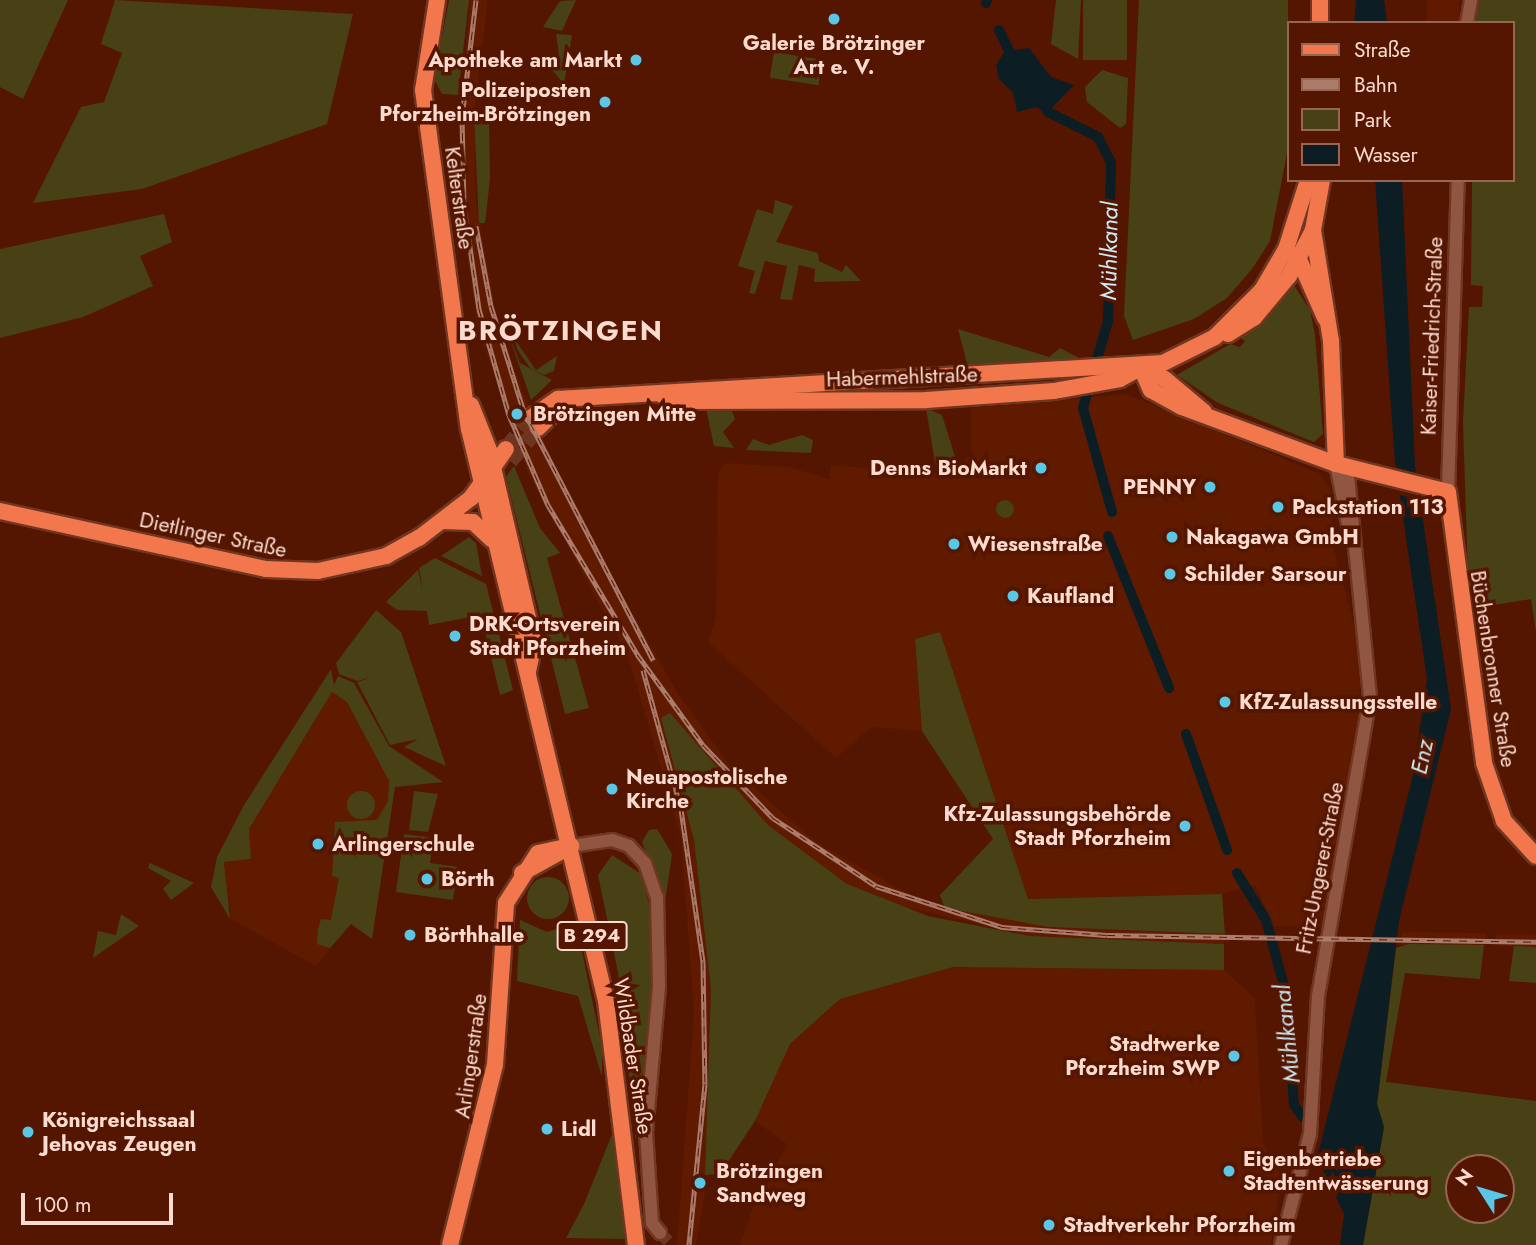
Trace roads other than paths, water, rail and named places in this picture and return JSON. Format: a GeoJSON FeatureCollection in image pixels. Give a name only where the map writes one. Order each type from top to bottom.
{"type":"FeatureCollection","features":[{"type":"Feature","properties":{"kind":"main road","name":"Kelterstraße"},"geometry":{"type":"LineString","coordinates":[[437,0],[423,90],[470,402],[480,487]]}},
{"type":"Feature","properties":{"kind":"main road"},"geometry":{"type":"LineString","coordinates":[[1320,0],[1320,21]]}},
{"type":"Feature","properties":{"kind":"main road","name":"Habermehlstraße"},"geometry":{"type":"LineString","coordinates":[[1215,337],[1262,290],[1297,223],[1307,182]]}},
{"type":"Feature","properties":{"kind":"main road","name":"Habermehlstraße"},"geometry":{"type":"LineString","coordinates":[[535,423],[548,403],[568,399],[662,395],[682,389],[1073,381],[1141,368],[1254,318],[1298,260],[1313,230],[1322,182]]}},
{"type":"Feature","properties":{"kind":"main road","name":"Habermehlstraße"},"geometry":{"type":"LineString","coordinates":[[1297,223],[1298,260]]}},
{"type":"Feature","properties":{"kind":"main road","name":"Fritz-Ungerer-Straße"},"geometry":{"type":"LineString","coordinates":[[1313,230],[1329,326],[1342,466]]}},
{"type":"Feature","properties":{"kind":"main road","name":"Fritz-Ungerer-Straße"},"geometry":{"type":"LineString","coordinates":[[1298,260],[1329,326]]}},
{"type":"Feature","properties":{"kind":"main road"},"geometry":{"type":"LineString","coordinates":[[1141,368],[1157,394],[1342,466],[1427,490],[1448,492]]}},
{"type":"Feature","properties":{"kind":"main road","name":"Kelterstraße"},"geometry":{"type":"LineString","coordinates":[[470,402],[493,471]]}},
{"type":"Feature","properties":{"kind":"main road"},"geometry":{"type":"LineString","coordinates":[[493,471],[508,455]]}},
{"type":"Feature","properties":{"kind":"main road","name":"Dietlinger Straße"},"geometry":{"type":"LineString","coordinates":[[0,511],[287,572],[348,567],[386,556],[442,521],[480,487],[493,471]]}},
{"type":"Feature","properties":{"kind":"main road","name":"Wildbader Straße"},"geometry":{"type":"LineString","coordinates":[[493,471],[534,643],[528,671]]}},
{"type":"Feature","properties":{"kind":"main road","name":"Wildbader Straße"},"geometry":{"type":"LineString","coordinates":[[480,487],[571,846],[616,1059],[636,1245]]}},
{"type":"Feature","properties":{"kind":"main road","name":"Büchenbronner Straße"},"geometry":{"type":"LineString","coordinates":[[1448,492],[1484,763],[1504,821],[1536,856]]}},
{"type":"Feature","properties":{"kind":"main road"},"geometry":{"type":"LineString","coordinates":[[442,521],[473,522],[492,541]]}},
{"type":"Feature","properties":{"kind":"main road","name":"Arlingerstraße"},"geometry":{"type":"LineString","coordinates":[[450,1245],[495,1065],[503,915],[522,873],[551,846],[571,846]]}},
{"type":"Feature","properties":{"kind":"street"},"geometry":{"type":"LineString","coordinates":[[1467,21],[1471,0]]}},
{"type":"Feature","properties":{"kind":"street","name":"Kaiser-Friedrich-Straße"},"geometry":{"type":"LineString","coordinates":[[1448,492],[1458,182]]}},
{"type":"Feature","properties":{"kind":"street","name":"Fritz-Ungerer-Straße"},"geometry":{"type":"LineString","coordinates":[[1281,1245],[1310,1134],[1318,996],[1370,697],[1353,538],[1342,466]]}},
{"type":"Feature","properties":{"kind":"street"},"geometry":{"type":"LineString","coordinates":[[571,846],[604,840],[629,846],[645,863],[657,897],[659,987],[646,1132],[652,1223],[660,1233]]}},
{"type":"Feature","properties":{"kind":"water"},"geometry":{"type":"Polygon","coordinates":[[[1356,0],[1384,0],[1387,21],[1354,21],[1356,0]]]}},
{"type":"Feature","properties":{"kind":"water"},"geometry":{"type":"Polygon","coordinates":[[[1029,48],[1051,77],[1074,85],[1046,114],[1037,107],[1017,112],[1013,93],[999,79],[996,66],[1004,52],[1029,48]]]}},
{"type":"Feature","properties":{"kind":"water","name":"Enz"},"geometry":{"type":"Polygon","coordinates":[[[1375,182],[1402,182],[1415,466],[1451,709],[1399,921],[1377,1104],[1384,1127],[1363,1245],[1340,1245],[1344,1214],[1317,1158],[1413,775],[1427,679],[1395,464],[1375,182]]]}},
{"type":"Feature","properties":{"kind":"waterway","name":"Mühlkanal"},"geometry":{"type":"LineString","coordinates":[[999,30],[1014,61]]}},
{"type":"Feature","properties":{"kind":"waterway","name":"Mühlkanal"},"geometry":{"type":"LineString","coordinates":[[1040,101],[1048,112],[1098,137],[1111,162],[1108,321],[1083,408],[1112,512]]}},
{"type":"Feature","properties":{"kind":"waterway","name":"Mühlkanal"},"geometry":{"type":"LineString","coordinates":[[1108,536],[1169,688]]}},
{"type":"Feature","properties":{"kind":"waterway","name":"Mühlkanal"},"geometry":{"type":"LineString","coordinates":[[1186,734],[1227,850]]}},
{"type":"Feature","properties":{"kind":"waterway","name":"Mühlkanal"},"geometry":{"type":"LineString","coordinates":[[1237,873],[1266,920],[1287,997],[1294,1105],[1303,1117]]}},
{"type":"Feature","properties":{"kind":"tunnel"},"geometry":{"type":"LineString","coordinates":[[506,449],[532,417]]}},
{"type":"Feature","properties":{"kind":"tunnel"},"geometry":{"type":"LineString","coordinates":[[510,461],[538,428]]}},
{"type":"Feature","properties":{"kind":"tunnel"},"geometry":{"type":"LineString","coordinates":[[660,1233],[672,1245]]}},
{"type":"Feature","properties":{"kind":"railway"},"geometry":{"type":"LineString","coordinates":[[476,0],[462,117],[464,206],[479,309],[509,415],[548,505],[637,654],[703,745],[773,818],[876,886],[1002,927],[1107,935],[1536,942]]}},
{"type":"Feature","properties":{"kind":"railway"},"geometry":{"type":"LineString","coordinates":[[476,226],[491,306],[523,409],[653,660]]}},
{"type":"Feature","properties":{"kind":"railway"},"geometry":{"type":"LineString","coordinates":[[643,670],[681,809],[703,962],[705,1084],[689,1245]]}},
{"type":"Feature","properties":{"kind":"place","name":"Galerie Brötzinger Art e. V."},"geometry":{"type":"Point","coordinates":[834,19]}},
{"type":"Feature","properties":{"kind":"place","name":"Apotheke am Markt"},"geometry":{"type":"Point","coordinates":[636,60]}},
{"type":"Feature","properties":{"kind":"place","name":"Polizeiposten Pforzheim-Brötzingen"},"geometry":{"type":"Point","coordinates":[605,102]}},
{"type":"Feature","properties":{"kind":"place","name":"Brötzingen Mitte"},"geometry":{"type":"Point","coordinates":[517,414]}},
{"type":"Feature","properties":{"kind":"place","name":"Denns BioMarkt"},"geometry":{"type":"Point","coordinates":[1041,468]}},
{"type":"Feature","properties":{"kind":"place","name":"PENNY"},"geometry":{"type":"Point","coordinates":[1210,487]}},
{"type":"Feature","properties":{"kind":"place","name":"Packstation 113"},"geometry":{"type":"Point","coordinates":[1278,507]}},
{"type":"Feature","properties":{"kind":"place","name":"Nakagawa GmbH"},"geometry":{"type":"Point","coordinates":[1172,537]}},
{"type":"Feature","properties":{"kind":"place","name":"Wiesenstraße"},"geometry":{"type":"Point","coordinates":[954,544]}},
{"type":"Feature","properties":{"kind":"place","name":"Schilder Sarsour"},"geometry":{"type":"Point","coordinates":[1170,574]}},
{"type":"Feature","properties":{"kind":"place","name":"Kaufland"},"geometry":{"type":"Point","coordinates":[1013,596]}},
{"type":"Feature","properties":{"kind":"place","name":"DRK-Ortsverein Stadt Pforzheim"},"geometry":{"type":"Point","coordinates":[455,636]}},
{"type":"Feature","properties":{"kind":"place","name":"KfZ-Zulassungsstelle"},"geometry":{"type":"Point","coordinates":[1225,702]}},
{"type":"Feature","properties":{"kind":"place","name":"Neuapostolische Kirche"},"geometry":{"type":"Point","coordinates":[612,789]}},
{"type":"Feature","properties":{"kind":"place","name":"Kfz-Zulassungsbehörde Stadt Pforzheim"},"geometry":{"type":"Point","coordinates":[1185,826]}},
{"type":"Feature","properties":{"kind":"place","name":"Arlingerschule"},"geometry":{"type":"Point","coordinates":[318,844]}},
{"type":"Feature","properties":{"kind":"place","name":"Börth"},"geometry":{"type":"Point","coordinates":[427,879]}},
{"type":"Feature","properties":{"kind":"place","name":"Börthhalle"},"geometry":{"type":"Point","coordinates":[410,935]}},
{"type":"Feature","properties":{"kind":"place","name":"Stadtwerke Pforzheim SWP"},"geometry":{"type":"Point","coordinates":[1234,1056]}},
{"type":"Feature","properties":{"kind":"place","name":"Lidl"},"geometry":{"type":"Point","coordinates":[547,1129]}},
{"type":"Feature","properties":{"kind":"place","name":"Königreichssaal Jehovas Zeugen"},"geometry":{"type":"Point","coordinates":[28,1132]}},
{"type":"Feature","properties":{"kind":"place","name":"Eigenbetriebe Stadtentwässerung"},"geometry":{"type":"Point","coordinates":[1229,1171]}},
{"type":"Feature","properties":{"kind":"place","name":"Brötzingen Sandweg"},"geometry":{"type":"Point","coordinates":[700,1183]}},
{"type":"Feature","properties":{"kind":"place","name":"Stadtverkehr Pforzheim"},"geometry":{"type":"Point","coordinates":[1049,1225]}},
{"type":"Feature","properties":{"kind":"district","name":"BRÖTZINGEN"},"geometry":{"type":"Point","coordinates":[561,331]}}]}
